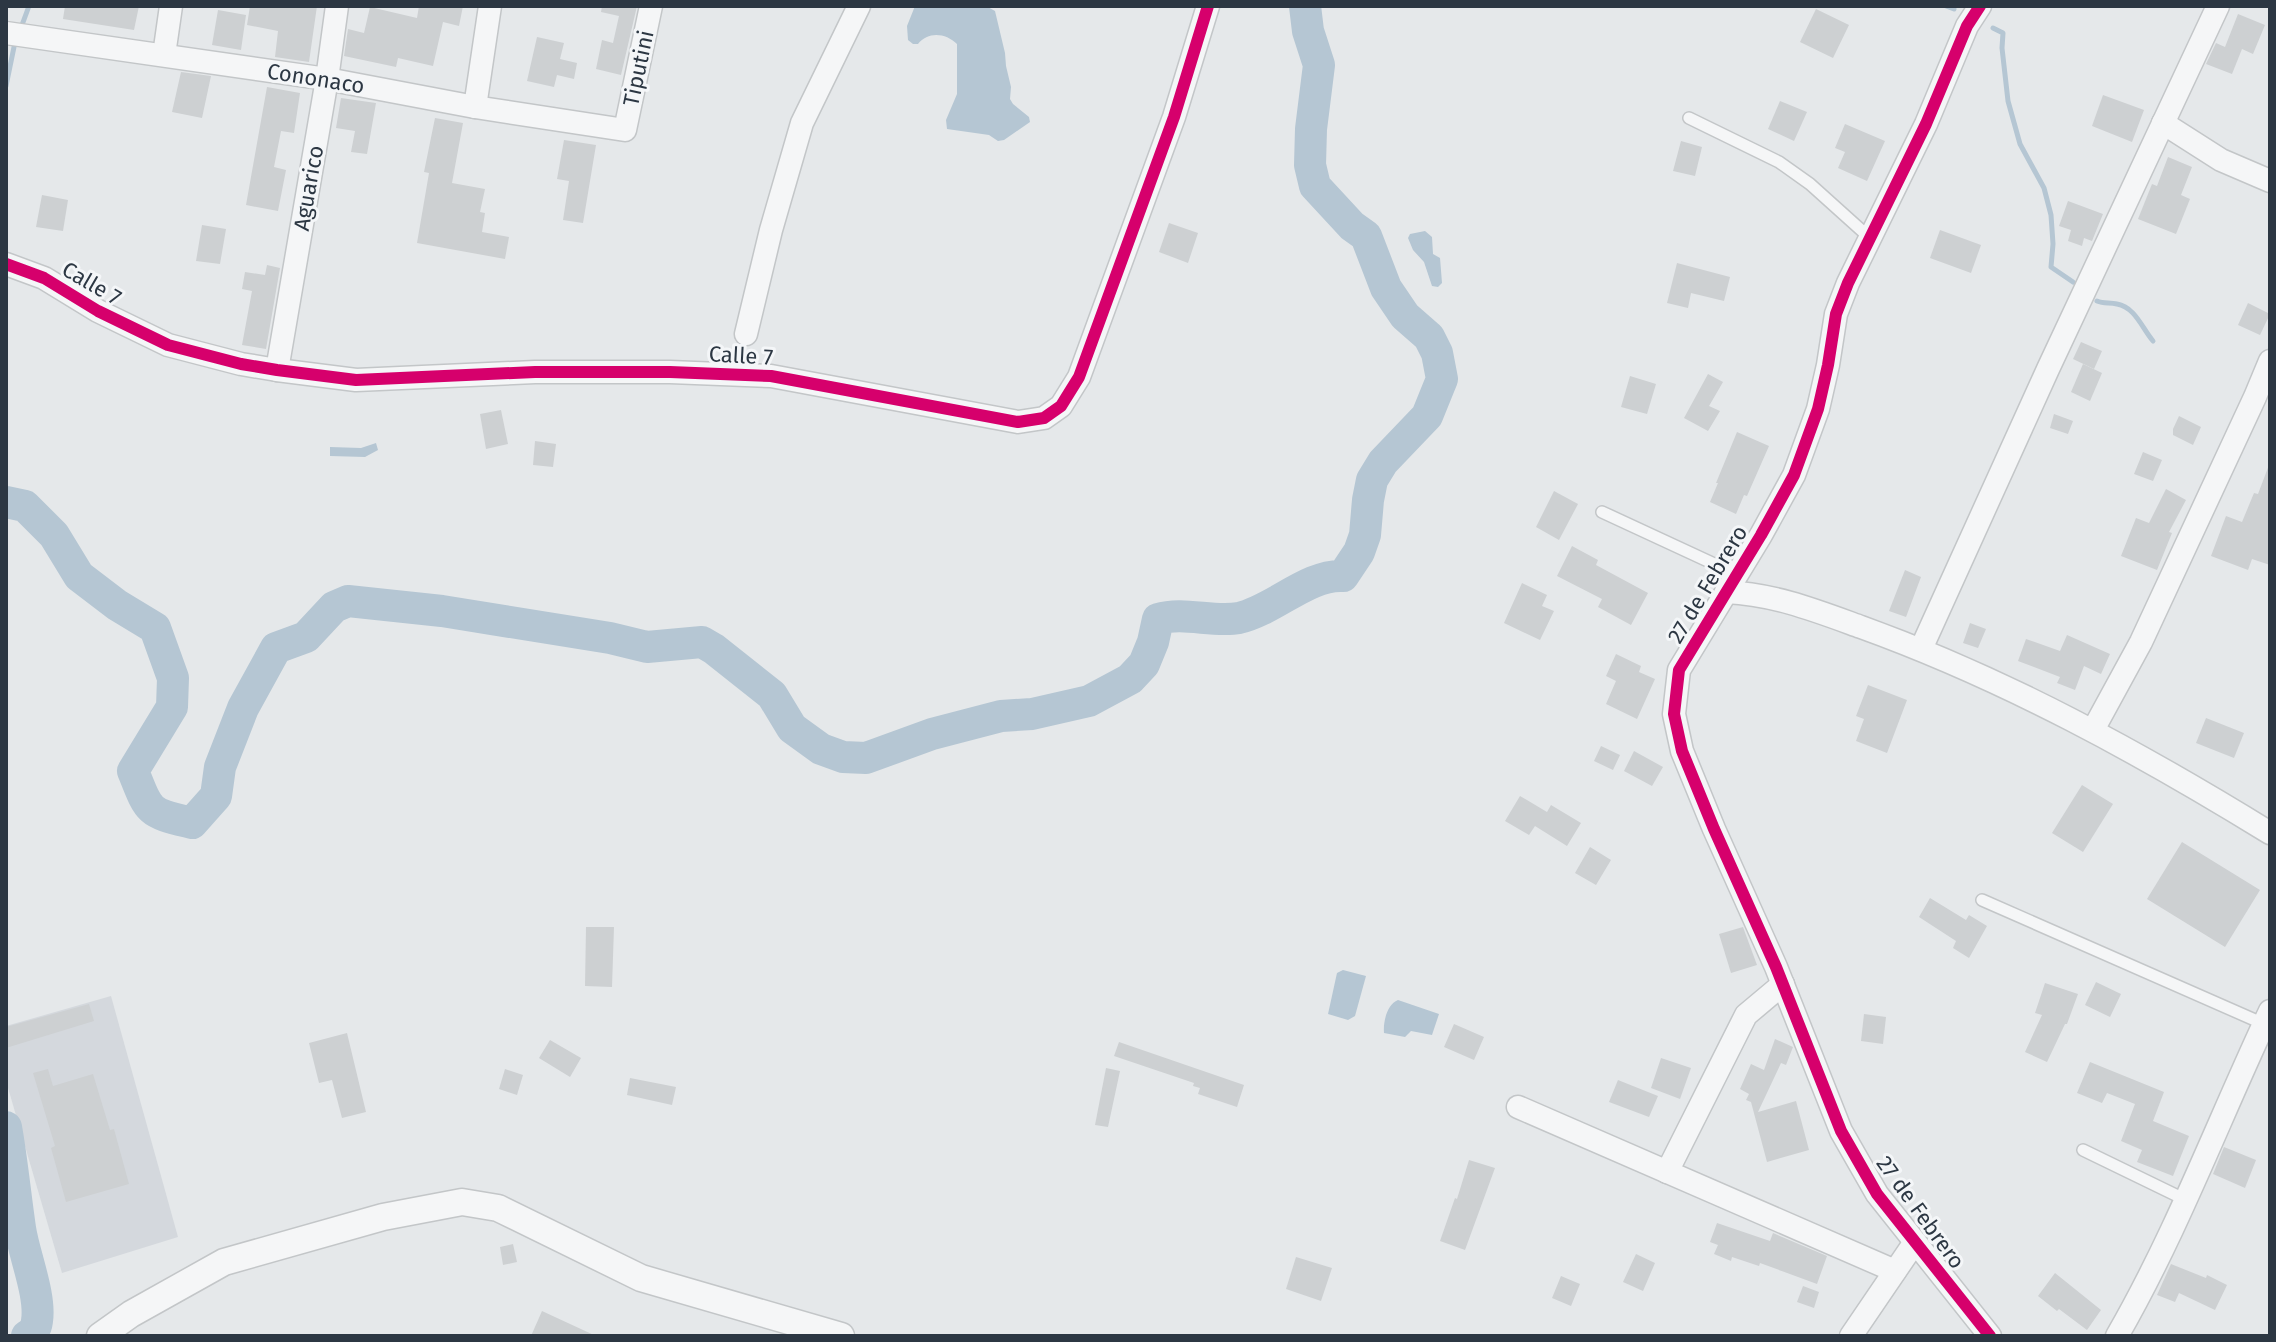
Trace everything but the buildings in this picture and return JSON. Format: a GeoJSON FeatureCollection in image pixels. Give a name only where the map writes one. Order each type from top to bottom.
{"type":"FeatureCollection","features":[{"type":"Feature","properties":{"kind":"street"},"geometry":{"type":"LineString","coordinates":[[164,55],[171,6]]}},
{"type":"Feature","properties":{"kind":"street","name":"Aguarico"},"geometry":{"type":"LineString","coordinates":[[277,370],[337,6]]}},
{"type":"Feature","properties":{"kind":"street"},"geometry":{"type":"LineString","coordinates":[[475,107],[490,6]]}},
{"type":"Feature","properties":{"kind":"street","name":"Tiputini"},"geometry":{"type":"LineString","coordinates":[[625,130],[651,6]]}},
{"type":"Feature","properties":{"kind":"street"},"geometry":{"type":"LineString","coordinates":[[746,334],[771,230],[802,123],[859,6]]}},
{"type":"Feature","properties":{"kind":"street","name":"Calle 7"},"geometry":{"type":"LineString","coordinates":[[6,264],[44,278],[98,311],[168,345],[277,370],[356,380],[550,372],[771,376],[1018,422],[1044,418],[1061,406],[1079,377],[1174,117],[1208,6]]}},
{"type":"Feature","properties":{"kind":"street","name":"27 de Febrero"},"geometry":{"type":"LineString","coordinates":[[1980,6],[1967,26],[1926,124],[1848,283],[1836,314],[1818,409],[1794,475],[1679,670],[1674,714],[1682,751],[1783,984],[1841,1131],[1877,1194],[1990,1336]]}},
{"type":"Feature","properties":{"kind":"street"},"geometry":{"type":"LineString","coordinates":[[1921,649],[2218,6]]}},
{"type":"Feature","properties":{"kind":"street","name":"Cononaco"},"geometry":{"type":"LineString","coordinates":[[6,33],[327,79],[475,107],[625,130]]}},
{"type":"Feature","properties":{"kind":"street"},"geometry":{"type":"LineString","coordinates":[[2163,123],[2221,160],[2270,181]]}},
{"type":"Feature","properties":{"kind":"street"},"geometry":{"type":"LineString","coordinates":[[2093,730],[2141,642],[2270,361]]}},
{"type":"Feature","properties":{"kind":"street"},"geometry":{"type":"LineString","coordinates":[[1732,584],[1747,593],[1789,602],[1921,649],[2093,730],[2270,833]]}},
{"type":"Feature","properties":{"kind":"street"},"geometry":{"type":"LineString","coordinates":[[1667,1172],[1746,1015],[1783,984]]}},
{"type":"Feature","properties":{"kind":"street"},"geometry":{"type":"LineString","coordinates":[[2117,1336],[2142,1293],[2186,1200],[2267,1017]]}},
{"type":"Feature","properties":{"kind":"street"},"geometry":{"type":"LineString","coordinates":[[1518,1107],[1895,1271]]}},
{"type":"Feature","properties":{"kind":"street"},"geometry":{"type":"LineString","coordinates":[[100,1336],[131,1314],[224,1262],[383,1217],[462,1202],[498,1208],[641,1278],[841,1336]]}},
{"type":"Feature","properties":{"kind":"street"},"geometry":{"type":"LineString","coordinates":[[1851,1336],[1915,1242]]}},
{"type":"Feature","properties":{"kind":"lane"},"geometry":{"type":"LineString","coordinates":[[1689,118],[1779,162],[1810,184],[1871,239]]}},
{"type":"Feature","properties":{"kind":"lane"},"geometry":{"type":"LineString","coordinates":[[1602,512],[1732,584]]}},
{"type":"Feature","properties":{"kind":"lane"},"geometry":{"type":"LineString","coordinates":[[1982,900],[2267,1017]]}},
{"type":"Feature","properties":{"kind":"lane"},"geometry":{"type":"LineString","coordinates":[[2083,1150],[2186,1200]]}},
{"type":"Feature","properties":{"kind":"shaded area"},"geometry":{"type":"Polygon","coordinates":[[[111,996],[178,1237],[62,1273],[6,1081],[6,1026],[111,996]]]}},
{"type":"Feature","properties":{"kind":"water"},"geometry":{"type":"Polygon","coordinates":[[[915,6],[986,6],[995,11],[1011,87],[1010,99],[1029,117],[1030,122],[998,141],[989,135],[947,129],[946,120],[957,94],[957,44],[937,35],[927,37],[918,44],[908,40],[907,26],[915,6]]]}},
{"type":"Feature","properties":{"kind":"water"},"geometry":{"type":"Polygon","coordinates":[[[1425,231],[1432,237],[1433,254],[1440,258],[1442,283],[1438,287],[1432,286],[1424,262],[1413,250],[1408,238],[1410,234],[1425,231]]]}},
{"type":"Feature","properties":{"kind":"water"},"geometry":{"type":"Polygon","coordinates":[[[376,443],[378,450],[365,457],[330,456],[330,447],[361,448],[376,443]]]}},
{"type":"Feature","properties":{"kind":"water"},"geometry":{"type":"Polygon","coordinates":[[[1343,970],[1366,976],[1355,1016],[1348,1020],[1328,1014],[1337,973],[1343,970]]]}},
{"type":"Feature","properties":{"kind":"water"},"geometry":{"type":"Polygon","coordinates":[[[1398,1000],[1439,1014],[1432,1035],[1411,1031],[1405,1037],[1384,1033],[1386,1014],[1398,1000]]]}},
{"type":"Feature","properties":{"kind":"waterway"},"geometry":{"type":"LineString","coordinates":[[22,25],[29,6]]}},
{"type":"Feature","properties":{"kind":"waterway"},"geometry":{"type":"LineString","coordinates":[[6,502],[25,506],[54,535],[79,576],[117,605],[155,628],[173,678],[172,707],[133,771],[152,809],[192,823],[216,796],[220,767],[243,708],[276,648],[306,637],[334,607],[348,601],[442,611],[610,638],[647,647],[702,642],[772,695],[792,728],[821,749],[843,757],[866,758],[932,734],[1001,716],[1032,714],[1089,701],[1130,679],[1144,664],[1158,619],[1178,616],[1239,618],[1265,608],[1304,586],[1343,576],[1359,552],[1365,535],[1372,480],[1383,462],[1427,416],[1442,379],[1437,353],[1429,337],[1405,316],[1386,288],[1366,236],[1352,226],[1315,186],[1310,165],[1311,129],[1319,65],[1308,31],[1305,6]]}},
{"type":"Feature","properties":{"kind":"waterway"},"geometry":{"type":"LineString","coordinates":[[1946,6],[1954,9]]}},
{"type":"Feature","properties":{"kind":"waterway"},"geometry":{"type":"LineString","coordinates":[[1993,28],[2003,33],[2008,101],[2020,144],[2044,188],[2051,215],[2051,267],[2073,282]]}},
{"type":"Feature","properties":{"kind":"waterway"},"geometry":{"type":"LineString","coordinates":[[6,86],[14,47]]}},
{"type":"Feature","properties":{"kind":"waterway"},"geometry":{"type":"LineString","coordinates":[[2097,301],[2129,309],[2153,341]]}},
{"type":"Feature","properties":{"kind":"waterway"},"geometry":{"type":"LineString","coordinates":[[6,1127],[20,1228],[37,1299],[37,1324],[27,1336]]}},
{"type":"Feature","properties":{"kind":"cycle path"},"geometry":{"type":"LineString","coordinates":[[6,264],[44,278],[98,311],[168,345],[277,370],[356,380],[535,372],[771,376],[1018,422],[1044,418],[1061,406],[1079,377],[1174,117],[1208,6]]}},
{"type":"Feature","properties":{"kind":"cycle path"},"geometry":{"type":"LineString","coordinates":[[1980,6],[1967,26],[1926,124],[1848,283],[1836,314],[1818,409],[1794,475],[1679,670],[1674,714],[1682,751],[1776,967],[1841,1131],[1877,1194],[1990,1336]]}}]}
